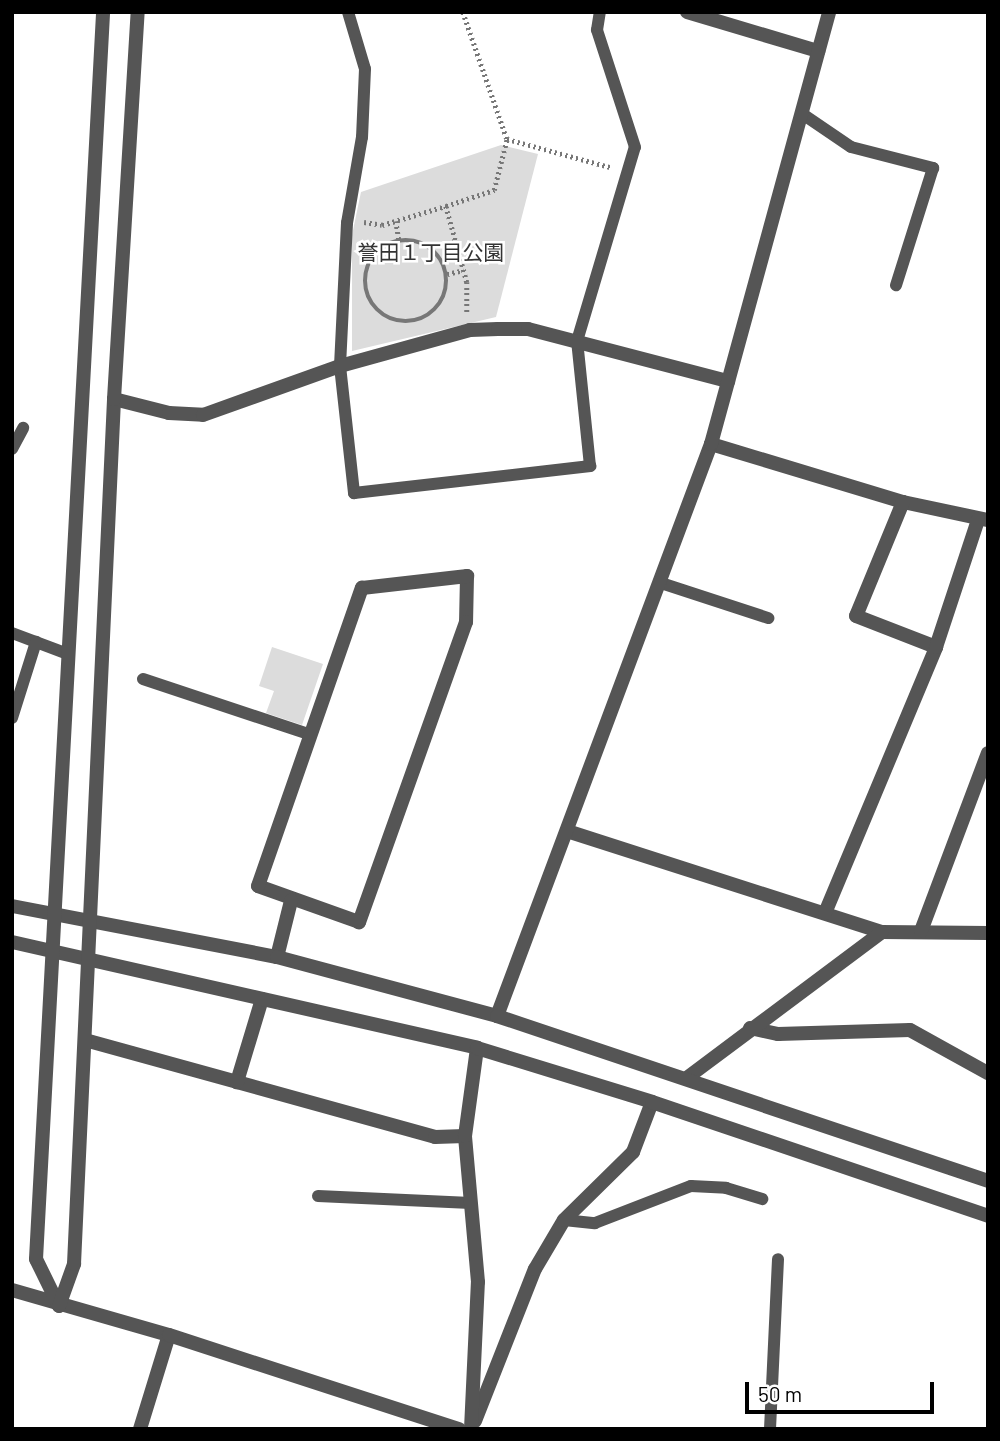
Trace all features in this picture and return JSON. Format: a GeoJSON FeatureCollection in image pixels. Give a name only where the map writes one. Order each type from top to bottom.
{"type":"FeatureCollection","features":[{"type":"Feature","properties":{"kind":"street"},"geometry":{"type":"LineString","coordinates":[[59,1306],[36,1259],[103,12]]}},
{"type":"Feature","properties":{"kind":"street"},"geometry":{"type":"LineString","coordinates":[[59,1306],[74,1264],[114,399],[138,12]]}},
{"type":"Feature","properties":{"kind":"street"},"geometry":{"type":"LineString","coordinates":[[687,12],[818,51]]}},
{"type":"Feature","properties":{"kind":"street"},"geometry":{"type":"LineString","coordinates":[[498,1016],[711,444],[829,12]]}},
{"type":"Feature","properties":{"kind":"street"},"geometry":{"type":"LineString","coordinates":[[114,399],[169,412],[203,415],[340,366],[470,330],[528,329],[728,382]]}},
{"type":"Feature","properties":{"kind":"street"},"geometry":{"type":"LineString","coordinates":[[711,444],[903,502],[983,520],[936,647],[825,913]]}},
{"type":"Feature","properties":{"kind":"street"},"geometry":{"type":"LineString","coordinates":[[903,502],[856,616],[936,647]]}},
{"type":"Feature","properties":{"kind":"street"},"geometry":{"type":"LineString","coordinates":[[467,576],[466,622],[359,922],[292,901],[258,886],[308,734],[362,588],[467,576]]}},
{"type":"Feature","properties":{"kind":"street"},"geometry":{"type":"LineString","coordinates":[[921,931],[988,753]]}},
{"type":"Feature","properties":{"kind":"street"},"geometry":{"type":"LineString","coordinates":[[567,831],[882,932],[988,933]]}},
{"type":"Feature","properties":{"kind":"street"},"geometry":{"type":"LineString","coordinates":[[277,957],[292,901]]}},
{"type":"Feature","properties":{"kind":"street"},"geometry":{"type":"LineString","coordinates":[[12,906],[277,957],[498,1016],[688,1077],[988,1181]]}},
{"type":"Feature","properties":{"kind":"street"},"geometry":{"type":"LineString","coordinates":[[688,1077],[750,1028],[882,932]]}},
{"type":"Feature","properties":{"kind":"street"},"geometry":{"type":"LineString","coordinates":[[12,942],[89,963],[477,1048],[652,1102],[988,1216]]}},
{"type":"Feature","properties":{"kind":"street"},"geometry":{"type":"LineString","coordinates":[[237,1082],[262,999]]}},
{"type":"Feature","properties":{"kind":"street"},"geometry":{"type":"LineString","coordinates":[[750,1028],[778,1034],[910,1030],[988,1073]]}},
{"type":"Feature","properties":{"kind":"street"},"geometry":{"type":"LineString","coordinates":[[85,1040],[435,1137],[465,1136]]}},
{"type":"Feature","properties":{"kind":"street"},"geometry":{"type":"LineString","coordinates":[[471,1429],[478,1282],[465,1136],[477,1048]]}},
{"type":"Feature","properties":{"kind":"street"},"geometry":{"type":"LineString","coordinates":[[471,1429],[535,1269],[564,1220],[633,1152],[652,1102]]}},
{"type":"Feature","properties":{"kind":"street"},"geometry":{"type":"LineString","coordinates":[[12,1290],[59,1306],[169,1335],[459,1429]]}},
{"type":"Feature","properties":{"kind":"street"},"geometry":{"type":"LineString","coordinates":[[140,1429],[169,1335]]}},
{"type":"Feature","properties":{"kind":"lane"},"geometry":{"type":"LineString","coordinates":[[348,12],[365,69],[362,138],[348,218],[340,366],[354,492],[590,466],[577,341],[635,147],[597,30],[600,12]]}},
{"type":"Feature","properties":{"kind":"lane"},"geometry":{"type":"LineString","coordinates":[[801,113],[850,147],[933,168],[896,285]]}},
{"type":"Feature","properties":{"kind":"lane"},"geometry":{"type":"LineString","coordinates":[[12,449],[23,428]]}},
{"type":"Feature","properties":{"kind":"lane"},"geometry":{"type":"LineString","coordinates":[[661,583],[768,618]]}},
{"type":"Feature","properties":{"kind":"lane"},"geometry":{"type":"LineString","coordinates":[[12,634],[68,653]]}},
{"type":"Feature","properties":{"kind":"lane"},"geometry":{"type":"LineString","coordinates":[[12,718],[36,642]]}},
{"type":"Feature","properties":{"kind":"lane"},"geometry":{"type":"LineString","coordinates":[[143,679],[308,734]]}},
{"type":"Feature","properties":{"kind":"lane"},"geometry":{"type":"LineString","coordinates":[[564,1220],[595,1223],[691,1186],[726,1188],[762,1199]]}},
{"type":"Feature","properties":{"kind":"lane"},"geometry":{"type":"LineString","coordinates":[[318,1196],[471,1203]]}},
{"type":"Feature","properties":{"kind":"lane"},"geometry":{"type":"LineString","coordinates":[[770,1429],[778,1259]]}},
{"type":"Feature","properties":{"kind":"path"},"geometry":{"type":"LineString","coordinates":[[348,218],[382,225],[494,190],[507,139],[463,12]]}},
{"type":"Feature","properties":{"kind":"path"},"geometry":{"type":"LineString","coordinates":[[507,139],[628,172]]}},
{"type":"Feature","properties":{"kind":"path"},"geometry":{"type":"LineString","coordinates":[[446,206],[464,270],[470,330]]}},
{"type":"Feature","properties":{"kind":"path"},"geometry":{"type":"LineString","coordinates":[[396,221],[399,240]]}},
{"type":"Feature","properties":{"kind":"path"},"geometry":{"type":"LineString","coordinates":[[399,240],[424,244],[435,251],[447,274],[444,299],[426,318],[402,323],[380,314],[366,293],[368,265],[386,244],[399,240]]}},
{"type":"Feature","properties":{"kind":"path"},"geometry":{"type":"LineString","coordinates":[[447,274],[464,270]]}},
{"type":"Feature","properties":{"kind":"green space","name":"誉田１丁目公園"},"geometry":{"type":"Polygon","coordinates":[[[501,145],[538,154],[496,317],[352,351],[352,235],[361,192],[501,145]]]}},
{"type":"Feature","properties":{"kind":"green space"},"geometry":{"type":"Polygon","coordinates":[[[272,647],[323,664],[302,725],[266,713],[274,691],[259,686],[272,647]]]}}]}
